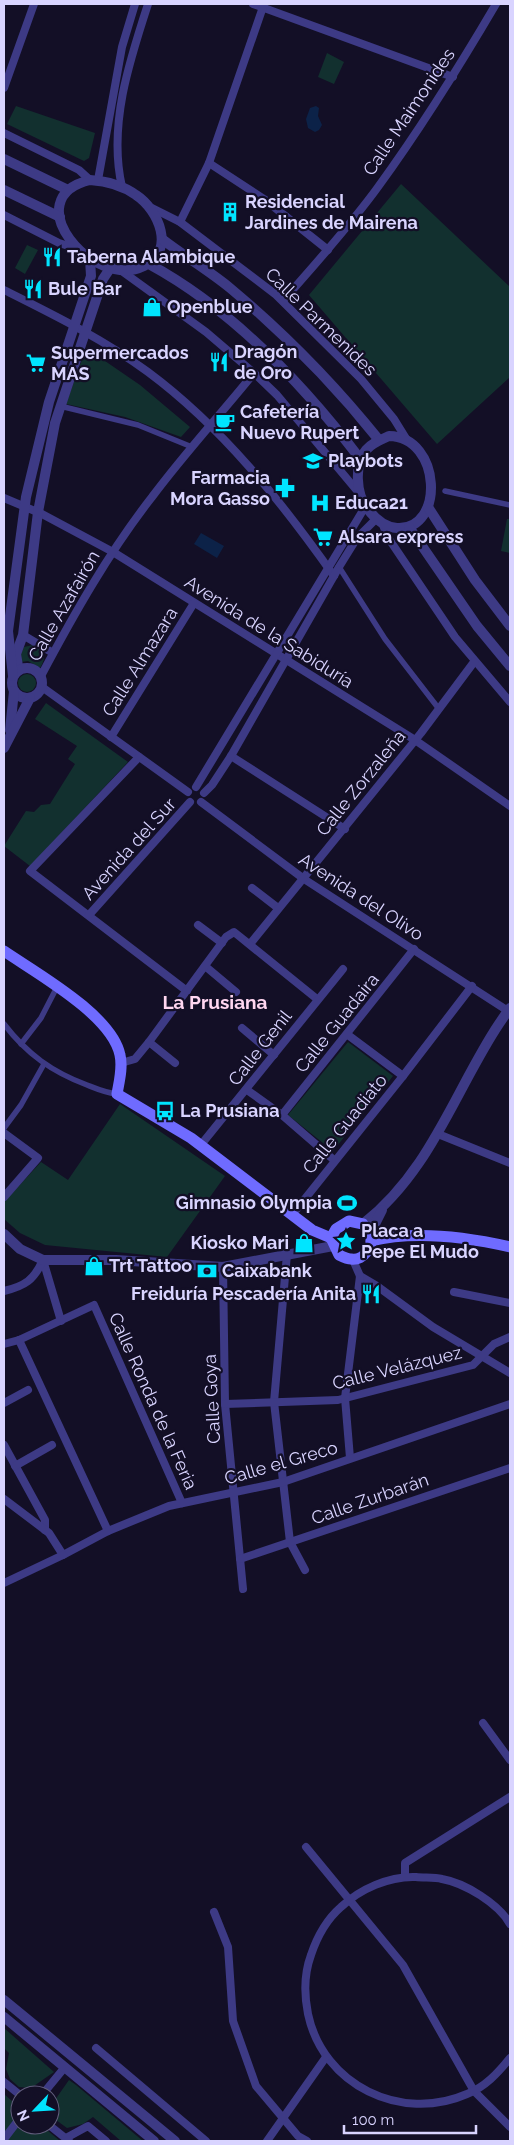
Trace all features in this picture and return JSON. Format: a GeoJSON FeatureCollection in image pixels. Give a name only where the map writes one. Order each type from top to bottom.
{"type":"FeatureCollection","features":[{"type":"Feature","properties":{"kind":"main road"},"geometry":{"type":"LineString","coordinates":[[4,952],[57,987],[93,1014],[112,1038],[120,1053],[121,1063],[117,1094],[200,1146],[312,1230],[332,1242],[339,1255],[353,1260],[363,1256],[369,1249],[371,1238],[363,1224],[349,1221],[336,1228],[332,1242]]}},
{"type":"Feature","properties":{"kind":"main road"},"geometry":{"type":"LineString","coordinates":[[371,1238],[429,1235],[490,1242],[510,1247]]}},
{"type":"Feature","properties":{"kind":"street"},"geometry":{"type":"LineString","coordinates":[[4,88],[34,4]]}},
{"type":"Feature","properties":{"kind":"street"},"geometry":{"type":"LineString","coordinates":[[94,180],[122,47],[135,4]]}},
{"type":"Feature","properties":{"kind":"street"},"geometry":{"type":"LineString","coordinates":[[122,186],[117,166],[117,133],[134,45],[148,4]]}},
{"type":"Feature","properties":{"kind":"street"},"geometry":{"type":"LineString","coordinates":[[253,4],[264,6],[453,77]]}},
{"type":"Feature","properties":{"kind":"street","name":"Calle Maimonides"},"geometry":{"type":"LineString","coordinates":[[283,301],[328,250],[378,187],[453,77],[496,4]]}},
{"type":"Feature","properties":{"kind":"street"},"geometry":{"type":"LineString","coordinates":[[180,222],[209,163],[264,6]]}},
{"type":"Feature","properties":{"kind":"street"},"geometry":{"type":"LineString","coordinates":[[4,133],[79,170],[94,180],[122,186],[137,195],[150,207],[157,219],[162,239],[160,251],[149,264],[140,268],[115,268],[103,280],[60,406],[38,512],[23,636],[16,654],[16,673],[12,686],[14,691],[6,743]]}},
{"type":"Feature","properties":{"kind":"street"},"geometry":{"type":"LineString","coordinates":[[4,160],[66,189]]}},
{"type":"Feature","properties":{"kind":"street"},"geometry":{"type":"LineString","coordinates":[[209,163],[264,199],[328,250]]}},
{"type":"Feature","properties":{"kind":"street"},"geometry":{"type":"LineString","coordinates":[[75,248],[68,237],[60,217],[62,197],[66,189],[77,183],[94,180]]}},
{"type":"Feature","properties":{"kind":"street"},"geometry":{"type":"LineString","coordinates":[[4,190],[60,217]]}},
{"type":"Feature","properties":{"kind":"street","name":"Calle Parmenides"},"geometry":{"type":"LineString","coordinates":[[150,207],[180,222],[210,243],[283,301],[360,380],[394,419],[407,440]]}},
{"type":"Feature","properties":{"kind":"street"},"geometry":{"type":"LineString","coordinates":[[4,214],[75,248],[90,259],[115,268],[206,332],[277,395],[361,496]]}},
{"type":"Feature","properties":{"kind":"street"},"geometry":{"type":"LineString","coordinates":[[162,239],[229,287],[294,344],[333,385],[379,440]]}},
{"type":"Feature","properties":{"kind":"street"},"geometry":{"type":"LineString","coordinates":[[16,673],[5,630],[25,506],[49,402],[91,276],[90,259]]}},
{"type":"Feature","properties":{"kind":"street"},"geometry":{"type":"LineString","coordinates":[[149,264],[168,274],[224,316],[275,361],[317,404],[361,460]]}},
{"type":"Feature","properties":{"kind":"street"},"geometry":{"type":"LineString","coordinates":[[4,290],[86,331],[149,372],[209,425],[265,486],[334,576]]}},
{"type":"Feature","properties":{"kind":"street","name":"Calle Azafairón"},"geometry":{"type":"LineString","coordinates":[[41,676],[113,552],[151,498],[209,425],[254,373]]}},
{"type":"Feature","properties":{"kind":"street"},"geometry":{"type":"LineString","coordinates":[[60,406],[138,425],[192,447]]}},
{"type":"Feature","properties":{"kind":"street"},"geometry":{"type":"LineString","coordinates":[[380,522],[393,528],[409,527],[418,521],[428,507],[431,495],[428,467],[416,446],[398,436],[389,436],[379,440],[364,452],[358,480],[365,507],[380,522],[387,536],[454,637],[510,702]]}},
{"type":"Feature","properties":{"kind":"street"},"geometry":{"type":"LineString","coordinates":[[445,491],[510,505]]}},
{"type":"Feature","properties":{"kind":"street","name":"Avenida de la Sabiduría"},"geometry":{"type":"LineString","coordinates":[[4,498],[38,512],[113,552],[415,740],[510,806]]}},
{"type":"Feature","properties":{"kind":"street","name":"Avenida del Sur"},"geometry":{"type":"LineString","coordinates":[[196,787],[365,507]]}},
{"type":"Feature","properties":{"kind":"street"},"geometry":{"type":"LineString","coordinates":[[428,507],[475,580],[510,626]]}},
{"type":"Feature","properties":{"kind":"street"},"geometry":{"type":"LineString","coordinates":[[188,792],[187,796],[190,802],[194,804],[202,798],[212,785],[231,756],[357,538],[380,522]]}},
{"type":"Feature","properties":{"kind":"street"},"geometry":{"type":"LineString","coordinates":[[409,527],[477,626],[510,666]]}},
{"type":"Feature","properties":{"kind":"street"},"geometry":{"type":"LineString","coordinates":[[339,567],[385,639],[438,709]]}},
{"type":"Feature","properties":{"kind":"street","name":"Calle Almazara"},"geometry":{"type":"LineString","coordinates":[[111,737],[194,603]]}},
{"type":"Feature","properties":{"kind":"street"},"geometry":{"type":"LineString","coordinates":[[23,636],[53,653]]}},
{"type":"Feature","properties":{"kind":"street","name":"Calle Zorzaleña"},"geometry":{"type":"LineString","coordinates":[[250,944],[415,740],[474,662]]}},
{"type":"Feature","properties":{"kind":"street"},"geometry":{"type":"LineString","coordinates":[[6,743],[30,698],[39,692],[42,687],[41,676],[34,669],[24,667],[16,673]]}},
{"type":"Feature","properties":{"kind":"street"},"geometry":{"type":"LineString","coordinates":[[42,687],[188,792]]}},
{"type":"Feature","properties":{"kind":"street"},"geometry":{"type":"LineString","coordinates":[[14,691],[24,698],[30,698]]}},
{"type":"Feature","properties":{"kind":"street"},"geometry":{"type":"LineString","coordinates":[[231,756],[345,828]]}},
{"type":"Feature","properties":{"kind":"street"},"geometry":{"type":"LineString","coordinates":[[139,757],[30,871],[187,991]]}},
{"type":"Feature","properties":{"kind":"street"},"geometry":{"type":"LineString","coordinates":[[188,792],[196,787],[199,788],[202,798]]}},
{"type":"Feature","properties":{"kind":"street","name":"Avenida del Olivo"},"geometry":{"type":"LineString","coordinates":[[202,798],[304,879],[509,1009]]}},
{"type":"Feature","properties":{"kind":"street","name":"Avenida del Sur"},"geometry":{"type":"LineString","coordinates":[[89,915],[190,802]]}},
{"type":"Feature","properties":{"kind":"street"},"geometry":{"type":"LineString","coordinates":[[252,888],[278,908]]}},
{"type":"Feature","properties":{"kind":"street"},"geometry":{"type":"LineString","coordinates":[[198,925],[222,942]]}},
{"type":"Feature","properties":{"kind":"street"},"geometry":{"type":"LineString","coordinates":[[121,1063],[135,1059],[222,942],[234,932],[317,999]]}},
{"type":"Feature","properties":{"kind":"street","name":"Calle Guadaira"},"geometry":{"type":"LineString","coordinates":[[282,1115],[348,1035],[414,949]]}},
{"type":"Feature","properties":{"kind":"street"},"geometry":{"type":"LineString","coordinates":[[205,966],[236,992]]}},
{"type":"Feature","properties":{"kind":"street","name":"Calle Genil"},"geometry":{"type":"LineString","coordinates":[[200,1146],[343,969]]}},
{"type":"Feature","properties":{"kind":"street","name":"Calle Guadiato"},"geometry":{"type":"LineString","coordinates":[[292,1215],[334,1160],[404,1076],[472,986]]}},
{"type":"Feature","properties":{"kind":"street"},"geometry":{"type":"LineString","coordinates":[[21,1044],[41,1018],[57,987]]}},
{"type":"Feature","properties":{"kind":"street"},"geometry":{"type":"LineString","coordinates":[[363,1224],[382,1208],[425,1156],[495,1030],[509,1009]]}},
{"type":"Feature","properties":{"kind":"street"},"geometry":{"type":"LineString","coordinates":[[4,1024],[21,1044],[44,1064],[74,1080],[109,1093],[117,1094]]}},
{"type":"Feature","properties":{"kind":"street"},"geometry":{"type":"LineString","coordinates":[[242,1028],[274,1055]]}},
{"type":"Feature","properties":{"kind":"street","name":"Calle Guadiato"},"geometry":{"type":"LineString","coordinates":[[348,1035],[404,1076]]}},
{"type":"Feature","properties":{"kind":"street"},"geometry":{"type":"LineString","coordinates":[[149,1042],[175,1063]]}},
{"type":"Feature","properties":{"kind":"street"},"geometry":{"type":"LineString","coordinates":[[4,1128],[21,1104],[44,1064]]}},
{"type":"Feature","properties":{"kind":"street"},"geometry":{"type":"LineString","coordinates":[[247,1090],[282,1115],[334,1160]]}},
{"type":"Feature","properties":{"kind":"street"},"geometry":{"type":"LineString","coordinates":[[4,1133],[38,1158],[4,1197]]}},
{"type":"Feature","properties":{"kind":"street"},"geometry":{"type":"LineString","coordinates":[[438,1134],[510,1164]]}},
{"type":"Feature","properties":{"kind":"street"},"geometry":{"type":"LineString","coordinates":[[371,1238],[382,1208]]}},
{"type":"Feature","properties":{"kind":"street"},"geometry":{"type":"LineString","coordinates":[[4,1234],[20,1249],[43,1260],[107,1260],[223,1267],[287,1254],[332,1242]]}},
{"type":"Feature","properties":{"kind":"street"},"geometry":{"type":"LineString","coordinates":[[287,1254],[274,1402],[290,1542],[305,1570]]}},
{"type":"Feature","properties":{"kind":"street"},"geometry":{"type":"LineString","coordinates":[[4,1291],[20,1287],[36,1274],[43,1260]]}},
{"type":"Feature","properties":{"kind":"street"},"geometry":{"type":"LineString","coordinates":[[43,1260],[61,1321]]}},
{"type":"Feature","properties":{"kind":"street"},"geometry":{"type":"LineString","coordinates":[[350,1458],[345,1398],[360,1276],[353,1260]]}},
{"type":"Feature","properties":{"kind":"street","name":"Calle Goya"},"geometry":{"type":"LineString","coordinates":[[223,1267],[225,1404],[243,1589]]}},
{"type":"Feature","properties":{"kind":"street"},"geometry":{"type":"LineString","coordinates":[[360,1276],[378,1286],[432,1326],[510,1373]]}},
{"type":"Feature","properties":{"kind":"street"},"geometry":{"type":"LineString","coordinates":[[454,1292],[510,1303]]}},
{"type":"Feature","properties":{"kind":"street","name":"Calle Ronda de la Feria"},"geometry":{"type":"LineString","coordinates":[[4,1344],[19,1340],[94,1305],[182,1503]]}},
{"type":"Feature","properties":{"kind":"street","name":"Calle Velázquez"},"geometry":{"type":"LineString","coordinates":[[225,1404],[345,1398],[473,1365],[494,1344],[510,1337]]}},
{"type":"Feature","properties":{"kind":"street"},"geometry":{"type":"LineString","coordinates":[[19,1340],[108,1531]]}},
{"type":"Feature","properties":{"kind":"street"},"geometry":{"type":"LineString","coordinates":[[4,1403],[28,1390]]}},
{"type":"Feature","properties":{"kind":"street","name":"Calle el Greco"},"geometry":{"type":"LineString","coordinates":[[4,1583],[108,1531],[168,1506],[283,1482],[510,1404]]}},
{"type":"Feature","properties":{"kind":"street"},"geometry":{"type":"LineString","coordinates":[[4,1445],[45,1520],[45,1530]]}},
{"type":"Feature","properties":{"kind":"street"},"geometry":{"type":"LineString","coordinates":[[15,1466],[52,1445]]}},
{"type":"Feature","properties":{"kind":"street","name":"Calle Zurbarán"},"geometry":{"type":"LineString","coordinates":[[240,1559],[510,1468]]}},
{"type":"Feature","properties":{"kind":"street"},"geometry":{"type":"LineString","coordinates":[[4,1500],[45,1530],[63,1554]]}},
{"type":"Feature","properties":{"kind":"street"},"geometry":{"type":"LineString","coordinates":[[483,1723],[510,1760]]}},
{"type":"Feature","properties":{"kind":"street"},"geometry":{"type":"LineString","coordinates":[[405,1877],[405,1863],[510,1797]]}},
{"type":"Feature","properties":{"kind":"street"},"geometry":{"type":"LineString","coordinates":[[306,1847],[403,1965],[474,2091],[510,2127]]}},
{"type":"Feature","properties":{"kind":"street"},"geometry":{"type":"LineString","coordinates":[[510,1924],[507,1918],[478,1893],[443,1879],[405,1877],[375,1884],[349,1900],[334,1913],[317,1938],[306,1968],[305,1999],[311,2029],[326,2057],[347,2080],[374,2096],[404,2104],[436,2104],[474,2091],[497,2074],[510,2058]]}},
{"type":"Feature","properties":{"kind":"street"},"geometry":{"type":"LineString","coordinates":[[214,1912],[228,1947],[233,2021],[256,2086],[298,2136],[307,2141]]}},
{"type":"Feature","properties":{"kind":"street"},"geometry":{"type":"LineString","coordinates":[[4,2000],[175,2141]]}},
{"type":"Feature","properties":{"kind":"street"},"geometry":{"type":"LineString","coordinates":[[4,2017],[154,2141]]}},
{"type":"Feature","properties":{"kind":"street"},"geometry":{"type":"LineString","coordinates":[[96,2048],[206,2141]]}},
{"type":"Feature","properties":{"kind":"street"},"geometry":{"type":"LineString","coordinates":[[267,2141],[326,2057]]}},
{"type":"Feature","properties":{"kind":"street"},"geometry":{"type":"LineString","coordinates":[[50,2085],[65,2067]]}},
{"type":"Feature","properties":{"kind":"street"},"geometry":{"type":"LineString","coordinates":[[68,2140],[88,2126],[106,2141]]}},
{"type":"Feature","properties":{"kind":"green space"},"geometry":{"type":"Polygon","coordinates":[[[327,53],[344,62],[334,84],[318,77],[327,53]]]}},
{"type":"Feature","properties":{"kind":"green space"},"geometry":{"type":"Polygon","coordinates":[[[16,106],[95,133],[89,158],[84,161],[7,124],[16,106]]]}},
{"type":"Feature","properties":{"kind":"green space"},"geometry":{"type":"Polygon","coordinates":[[[401,184],[510,287],[510,377],[437,444],[309,295],[401,184]]]}},
{"type":"Feature","properties":{"kind":"green space"},"geometry":{"type":"Polygon","coordinates":[[[27,245],[38,250],[25,274],[15,268],[27,245]]]}},
{"type":"Feature","properties":{"kind":"green space"},"geometry":{"type":"Polygon","coordinates":[[[89,350],[140,385],[190,427],[181,437],[125,417],[66,404],[85,351],[89,350]]]}},
{"type":"Feature","properties":{"kind":"green space"},"geometry":{"type":"Polygon","coordinates":[[[507,519],[510,519],[510,553],[501,551],[507,519]]]}},
{"type":"Feature","properties":{"kind":"green space"},"geometry":{"type":"Polygon","coordinates":[[[33,645],[44,654],[44,660],[40,668],[28,661],[21,662],[20,656],[24,647],[33,645]]]}},
{"type":"Feature","properties":{"kind":"green space"},"geometry":{"type":"Polygon","coordinates":[[[23,674],[31,674],[36,679],[34,690],[23,692],[18,687],[18,679],[23,674]]]}},
{"type":"Feature","properties":{"kind":"green space"},"geometry":{"type":"Polygon","coordinates":[[[46,703],[128,762],[30,866],[4,846],[26,811],[34,812],[41,805],[50,804],[75,764],[68,759],[77,746],[35,719],[46,703]]]}},
{"type":"Feature","properties":{"kind":"green space"},"geometry":{"type":"Polygon","coordinates":[[[348,1042],[393,1076],[333,1151],[288,1115],[348,1042]]]}},
{"type":"Feature","properties":{"kind":"green space"},"geometry":{"type":"Polygon","coordinates":[[[120,1104],[225,1176],[167,1257],[45,1245],[20,1233],[4,1219],[4,1202],[41,1162],[68,1180],[120,1104]]]}},
{"type":"Feature","properties":{"kind":"green space"},"geometry":{"type":"Polygon","coordinates":[[[4,2028],[54,2072],[35,2085],[17,2085],[10,2079],[6,2069],[9,2053],[4,2048],[4,2028]]]}},
{"type":"Feature","properties":{"kind":"green space"},"geometry":{"type":"Polygon","coordinates":[[[69,2080],[143,2141],[121,2141],[93,2117],[83,2124],[67,2128],[60,2123],[60,2093],[69,2080]]]}},
{"type":"Feature","properties":{"kind":"green space"},"geometry":{"type":"Polygon","coordinates":[[[4,2094],[10,2099],[10,2135],[53,2135],[60,2141],[4,2141],[4,2094]]]}},
{"type":"Feature","properties":{"kind":"water"},"geometry":{"type":"Polygon","coordinates":[[[316,106],[319,108],[318,116],[322,125],[315,132],[308,128],[306,119],[310,108],[316,106]]]}},
{"type":"Feature","properties":{"kind":"water"},"geometry":{"type":"Polygon","coordinates":[[[201,533],[224,546],[217,558],[194,544],[201,533]]]}},
{"type":"Feature","properties":{"kind":"place","name":"Residencial Jardines de Mairena"},"geometry":{"type":"Point","coordinates":[230,212]}},
{"type":"Feature","properties":{"kind":"place","name":"Taberna Alambique"},"geometry":{"type":"Point","coordinates":[52,257]}},
{"type":"Feature","properties":{"kind":"place","name":"Bule Bar"},"geometry":{"type":"Point","coordinates":[33,289]}},
{"type":"Feature","properties":{"kind":"place","name":"Openblue"},"geometry":{"type":"Point","coordinates":[152,307]}},
{"type":"Feature","properties":{"kind":"place","name":"Dragón de Oro"},"geometry":{"type":"Point","coordinates":[219,362]}},
{"type":"Feature","properties":{"kind":"place","name":"Supermercados MAS"},"geometry":{"type":"Point","coordinates":[36,363]}},
{"type":"Feature","properties":{"kind":"place","name":"Cafetería Nuevo Rupert"},"geometry":{"type":"Point","coordinates":[225,422]}},
{"type":"Feature","properties":{"kind":"place","name":"Playbots"},"geometry":{"type":"Point","coordinates":[313,461]}},
{"type":"Feature","properties":{"kind":"place","name":"Farmacia Mora Gasso"},"geometry":{"type":"Point","coordinates":[285,488]}},
{"type":"Feature","properties":{"kind":"place","name":"Educa21"},"geometry":{"type":"Point","coordinates":[320,503]}},
{"type":"Feature","properties":{"kind":"place","name":"Alsara express"},"geometry":{"type":"Point","coordinates":[323,537]}},
{"type":"Feature","properties":{"kind":"place","name":"La Prusiana"},"geometry":{"type":"Point","coordinates":[165,1111]}},
{"type":"Feature","properties":{"kind":"place","name":"Gimnasio Olympia"},"geometry":{"type":"Point","coordinates":[347,1203]}},
{"type":"Feature","properties":{"kind":"place","name":"Placa a Pepe El Mudo"},"geometry":{"type":"Point","coordinates":[346,1241]}},
{"type":"Feature","properties":{"kind":"place","name":"Kiosko Mari"},"geometry":{"type":"Point","coordinates":[304,1243]}},
{"type":"Feature","properties":{"kind":"place","name":"Trt Tattoo"},"geometry":{"type":"Point","coordinates":[94,1266]}},
{"type":"Feature","properties":{"kind":"place","name":"Caixabank"},"geometry":{"type":"Point","coordinates":[207,1271]}},
{"type":"Feature","properties":{"kind":"place","name":"Freiduría Pescadería Anita"},"geometry":{"type":"Point","coordinates":[371,1294]}},
{"type":"Feature","properties":{"kind":"district","name":"La Prusiana"},"geometry":{"type":"Point","coordinates":[215,1002]}}]}
